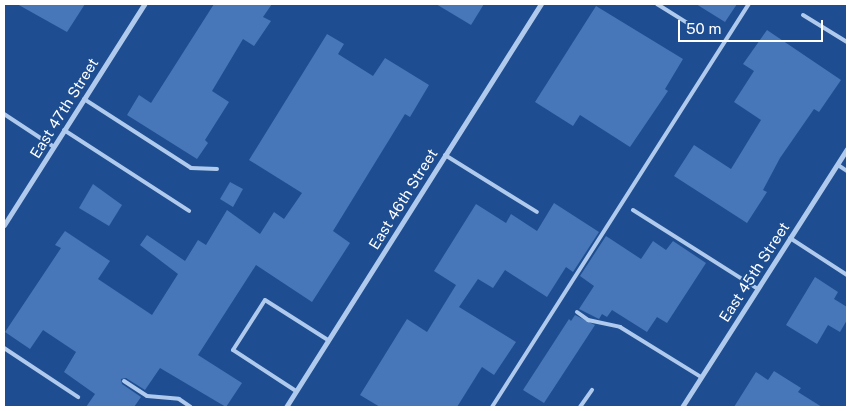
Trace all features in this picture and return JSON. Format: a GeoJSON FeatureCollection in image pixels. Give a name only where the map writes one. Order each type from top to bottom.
{"type":"FeatureCollection","features":[{"type":"Feature","properties":{"kind":"street","name":"East 47th Street"},"geometry":{"type":"LineString","coordinates":[[4,225],[144,4]]}},
{"type":"Feature","properties":{"kind":"street","name":"East 46th Street"},"geometry":{"type":"LineString","coordinates":[[286,407],[541,4]]}},
{"type":"Feature","properties":{"kind":"street","name":"East 45th Street"},"geometry":{"type":"LineString","coordinates":[[682,407],[847,149]]}},
{"type":"Feature","properties":{"kind":"lane"},"geometry":{"type":"LineString","coordinates":[[657,4],[689,24]]}},
{"type":"Feature","properties":{"kind":"lane"},"geometry":{"type":"LineString","coordinates":[[492,407],[749,4]]}},
{"type":"Feature","properties":{"kind":"lane"},"geometry":{"type":"LineString","coordinates":[[803,14],[847,42]]}},
{"type":"Feature","properties":{"kind":"lane"},"geometry":{"type":"LineString","coordinates":[[84,99],[192,168],[217,169]]}},
{"type":"Feature","properties":{"kind":"lane"},"geometry":{"type":"LineString","coordinates":[[4,114],[54,147]]}},
{"type":"Feature","properties":{"kind":"lane"},"geometry":{"type":"LineString","coordinates":[[64,130],[189,211]]}},
{"type":"Feature","properties":{"kind":"lane"},"geometry":{"type":"LineString","coordinates":[[445,155],[537,212]]}},
{"type":"Feature","properties":{"kind":"lane"},"geometry":{"type":"LineString","coordinates":[[838,165],[847,171]]}},
{"type":"Feature","properties":{"kind":"lane"},"geometry":{"type":"LineString","coordinates":[[633,210],[758,289]]}},
{"type":"Feature","properties":{"kind":"lane"},"geometry":{"type":"LineString","coordinates":[[790,238],[847,275]]}},
{"type":"Feature","properties":{"kind":"lane"},"geometry":{"type":"LineString","coordinates":[[296,391],[234,350],[259,308],[265,300],[328,340]]}},
{"type":"Feature","properties":{"kind":"lane"},"geometry":{"type":"LineString","coordinates":[[577,312],[588,320],[620,328],[701,377]]}},
{"type":"Feature","properties":{"kind":"lane"},"geometry":{"type":"LineString","coordinates":[[4,348],[78,397]]}},
{"type":"Feature","properties":{"kind":"lane"},"geometry":{"type":"LineString","coordinates":[[124,382],[147,396],[179,399],[191,407]]}},
{"type":"Feature","properties":{"kind":"lane"},"geometry":{"type":"LineString","coordinates":[[580,407],[592,390]]}},
{"type":"Feature","properties":{"kind":"building"},"geometry":{"type":"Polygon","coordinates":[[[17,4],[85,4],[67,32],[17,4]]]}},
{"type":"Feature","properties":{"kind":"building"},"geometry":{"type":"Polygon","coordinates":[[[214,4],[272,4],[263,17],[271,21],[254,46],[243,39],[212,91],[229,102],[205,140],[208,143],[197,159],[127,115],[139,95],[151,103],[214,4]]]}},
{"type":"Feature","properties":{"kind":"building"},"geometry":{"type":"Polygon","coordinates":[[[436,4],[484,4],[471,25],[436,4]]]}},
{"type":"Feature","properties":{"kind":"building"},"geometry":{"type":"Polygon","coordinates":[[[696,4],[737,4],[725,22],[696,4]]]}},
{"type":"Feature","properties":{"kind":"building"},"geometry":{"type":"Polygon","coordinates":[[[596,6],[683,59],[665,89],[668,91],[630,147],[580,115],[573,126],[535,102],[596,6]]]}},
{"type":"Feature","properties":{"kind":"building"},"geometry":{"type":"Polygon","coordinates":[[[767,30],[841,80],[819,112],[814,109],[780,158],[763,190],[767,192],[747,223],[674,176],[694,145],[731,169],[761,120],[734,102],[754,71],[743,64],[767,30]]]}},
{"type":"Feature","properties":{"kind":"building"},"geometry":{"type":"Polygon","coordinates":[[[327,34],[344,44],[338,54],[373,76],[385,58],[429,85],[410,117],[405,114],[333,231],[350,243],[312,302],[256,265],[198,355],[242,383],[226,407],[160,368],[145,390],[126,378],[121,379],[122,384],[141,397],[134,407],[86,407],[95,394],[64,372],[76,352],[43,330],[30,349],[5,332],[61,248],[55,245],[65,231],[110,261],[98,279],[152,315],[178,274],[140,245],[147,235],[185,261],[198,240],[206,245],[227,210],[260,234],[274,212],[284,219],[302,193],[249,160],[327,34]]]}},
{"type":"Feature","properties":{"kind":"building"},"geometry":{"type":"Polygon","coordinates":[[[230,182],[243,189],[233,207],[220,199],[230,182]]]}},
{"type":"Feature","properties":{"kind":"building"},"geometry":{"type":"Polygon","coordinates":[[[93,184],[122,205],[109,226],[79,208],[93,184]]]}},
{"type":"Feature","properties":{"kind":"building"},"geometry":{"type":"Polygon","coordinates":[[[554,203],[599,232],[573,272],[566,267],[547,297],[505,270],[493,288],[478,279],[459,307],[516,342],[494,375],[482,367],[457,407],[380,407],[360,395],[407,319],[427,332],[456,285],[434,271],[476,204],[506,223],[511,214],[537,231],[554,203]]]}},
{"type":"Feature","properties":{"kind":"building"},"geometry":{"type":"Polygon","coordinates":[[[606,236],[641,259],[653,241],[666,250],[673,241],[706,263],[667,323],[657,317],[647,332],[612,310],[607,317],[602,314],[599,319],[579,309],[594,286],[580,276],[606,236]]]}},
{"type":"Feature","properties":{"kind":"building"},"geometry":{"type":"Polygon","coordinates":[[[815,277],[838,292],[834,299],[847,307],[847,320],[840,332],[828,325],[817,344],[786,325],[815,277]]]}},
{"type":"Feature","properties":{"kind":"building"},"geometry":{"type":"Polygon","coordinates":[[[575,315],[595,325],[544,403],[523,390],[569,319],[571,321],[575,315]]]}},
{"type":"Feature","properties":{"kind":"building"},"geometry":{"type":"Polygon","coordinates":[[[774,371],[801,388],[798,392],[822,407],[734,407],[756,372],[768,380],[774,371]]]}}]}
